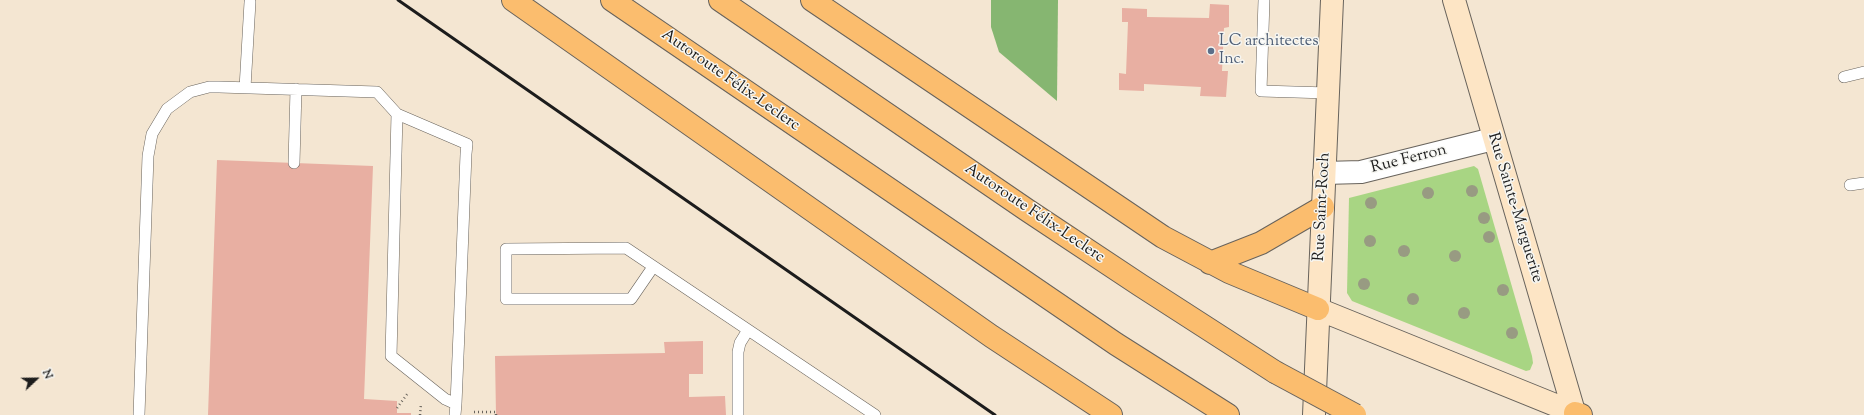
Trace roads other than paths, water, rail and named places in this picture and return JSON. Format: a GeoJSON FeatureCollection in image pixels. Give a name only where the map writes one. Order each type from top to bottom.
{"type":"FeatureCollection","features":[{"type":"Feature","properties":{"kind":"highway"},"geometry":{"type":"LineString","coordinates":[[513,0],[991,336],[1110,415]]}},
{"type":"Feature","properties":{"kind":"highway","name":"Autoroute Félix-Leclerc"},"geometry":{"type":"LineString","coordinates":[[612,0],[1116,344],[1228,415]]}},
{"type":"Feature","properties":{"kind":"highway","name":"Autoroute Félix-Leclerc"},"geometry":{"type":"LineString","coordinates":[[720,0],[1072,240],[1275,372],[1355,415]]}},
{"type":"Feature","properties":{"kind":"highway"},"geometry":{"type":"LineString","coordinates":[[812,0],[1146,226],[1210,263],[1318,309]]}},
{"type":"Feature","properties":{"kind":"highway"},"geometry":{"type":"LineString","coordinates":[[1210,263],[1261,244],[1322,207]]}},
{"type":"Feature","properties":{"kind":"street","name":"Rue Saint-Roch"},"geometry":{"type":"LineString","coordinates":[[1314,415],[1332,0]]}},
{"type":"Feature","properties":{"kind":"street","name":"Rue Sainte-Marguerite"},"geometry":{"type":"LineString","coordinates":[[1454,0],[1493,139],[1577,414]]}},
{"type":"Feature","properties":{"kind":"street","name":"Rue Ferron"},"geometry":{"type":"LineString","coordinates":[[1324,173],[1361,172],[1493,139]]}},
{"type":"Feature","properties":{"kind":"street"},"geometry":{"type":"LineString","coordinates":[[1318,309],[1577,414]]}},
{"type":"Feature","properties":{"kind":"lane"},"geometry":{"type":"LineString","coordinates":[[1264,0],[1261,91],[1328,94]]}},
{"type":"Feature","properties":{"kind":"lane"},"geometry":{"type":"LineString","coordinates":[[245,88],[250,2]]}},
{"type":"Feature","properties":{"kind":"lane"},"geometry":{"type":"LineString","coordinates":[[1844,77],[1864,72]]}},
{"type":"Feature","properties":{"kind":"lane"},"geometry":{"type":"LineString","coordinates":[[139,415],[148,156],[152,134],[167,109],[190,92],[209,87],[377,92],[397,114],[467,144],[456,409]]}},
{"type":"Feature","properties":{"kind":"lane"},"geometry":{"type":"LineString","coordinates":[[294,163],[296,89]]}},
{"type":"Feature","properties":{"kind":"lane"},"geometry":{"type":"LineString","coordinates":[[397,114],[391,356],[456,409]]}},
{"type":"Feature","properties":{"kind":"lane"},"geometry":{"type":"LineString","coordinates":[[1850,185],[1864,183]]}},
{"type":"Feature","properties":{"kind":"lane"},"geometry":{"type":"LineString","coordinates":[[653,267],[632,300],[506,300],[506,249],[626,248],[874,415]]}},
{"type":"Feature","properties":{"kind":"lane"},"geometry":{"type":"LineString","coordinates":[[738,415],[738,352],[740,343],[748,330]]}},
{"type":"Feature","properties":{"kind":"railway"},"geometry":{"type":"LineString","coordinates":[[398,0],[995,415]]}},
{"type":"Feature","properties":{"kind":"place","name":"LC architectes Inc."},"geometry":{"type":"Point","coordinates":[1211,51]}}]}
